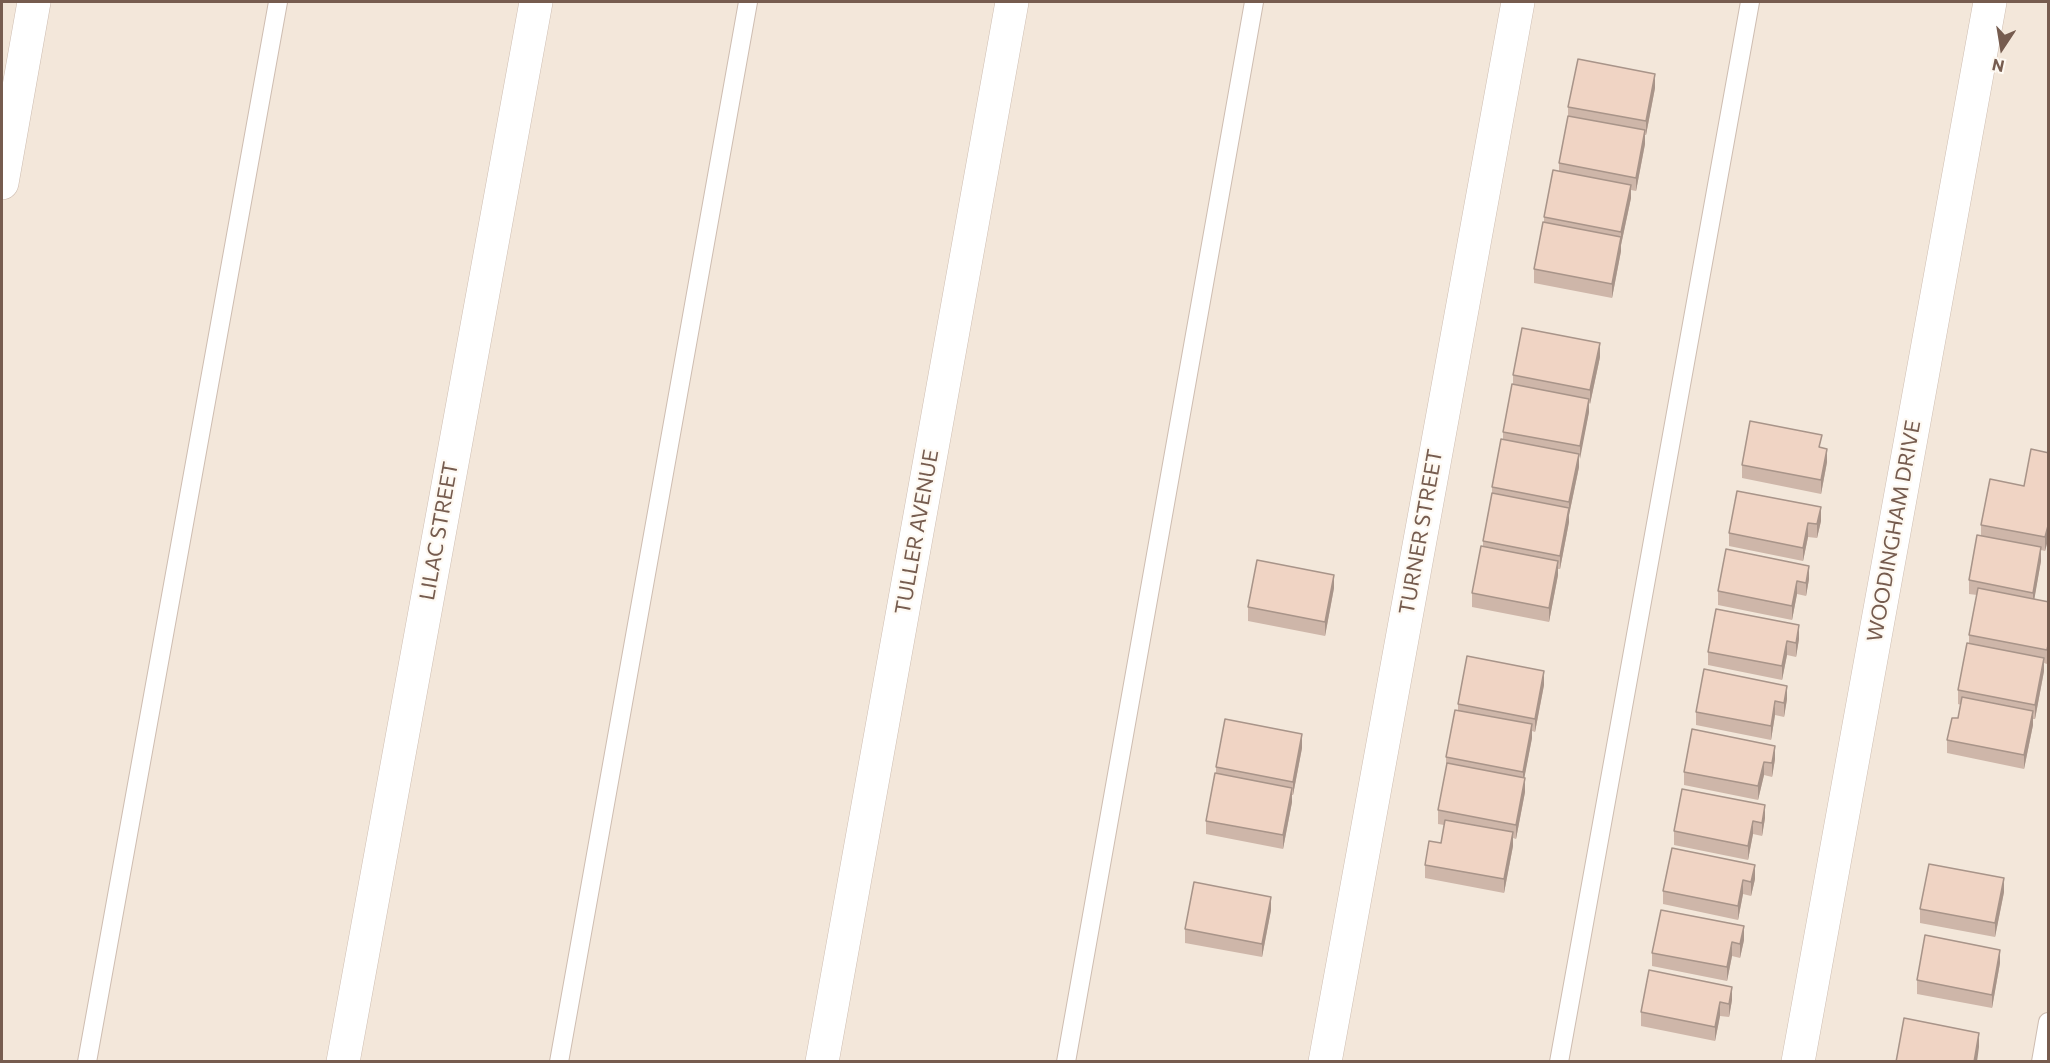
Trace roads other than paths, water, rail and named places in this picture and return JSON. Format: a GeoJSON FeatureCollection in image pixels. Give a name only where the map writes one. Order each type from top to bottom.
{"type":"FeatureCollection","features":[{"type":"Feature","properties":{"kind":"street"},"geometry":{"type":"LineString","coordinates":[[2,183],[34,2]]}},
{"type":"Feature","properties":{"kind":"street","name":"LILAC STREET"},"geometry":{"type":"LineString","coordinates":[[343,1062],[536,2]]}},
{"type":"Feature","properties":{"kind":"street","name":"TULLER AVENUE"},"geometry":{"type":"LineString","coordinates":[[822,1062],[1012,2]]}},
{"type":"Feature","properties":{"kind":"street","name":"TURNER STREET"},"geometry":{"type":"LineString","coordinates":[[1325,1062],[1518,2]]}},
{"type":"Feature","properties":{"kind":"street","name":"WOODINGHAM DRIVE"},"geometry":{"type":"LineString","coordinates":[[1798,1062],[1990,2]]}},
{"type":"Feature","properties":{"kind":"lane"},"geometry":{"type":"LineString","coordinates":[[87,1062],[278,2]]}},
{"type":"Feature","properties":{"kind":"lane"},"geometry":{"type":"LineString","coordinates":[[559,1062],[748,2]]}},
{"type":"Feature","properties":{"kind":"lane"},"geometry":{"type":"LineString","coordinates":[[1066,1062],[1254,2]]}},
{"type":"Feature","properties":{"kind":"lane"},"geometry":{"type":"LineString","coordinates":[[1559,1062],[1750,2]]}},
{"type":"Feature","properties":{"kind":"lane"},"geometry":{"type":"LineString","coordinates":[[2042,1062],[2049,1022]]}}]}
